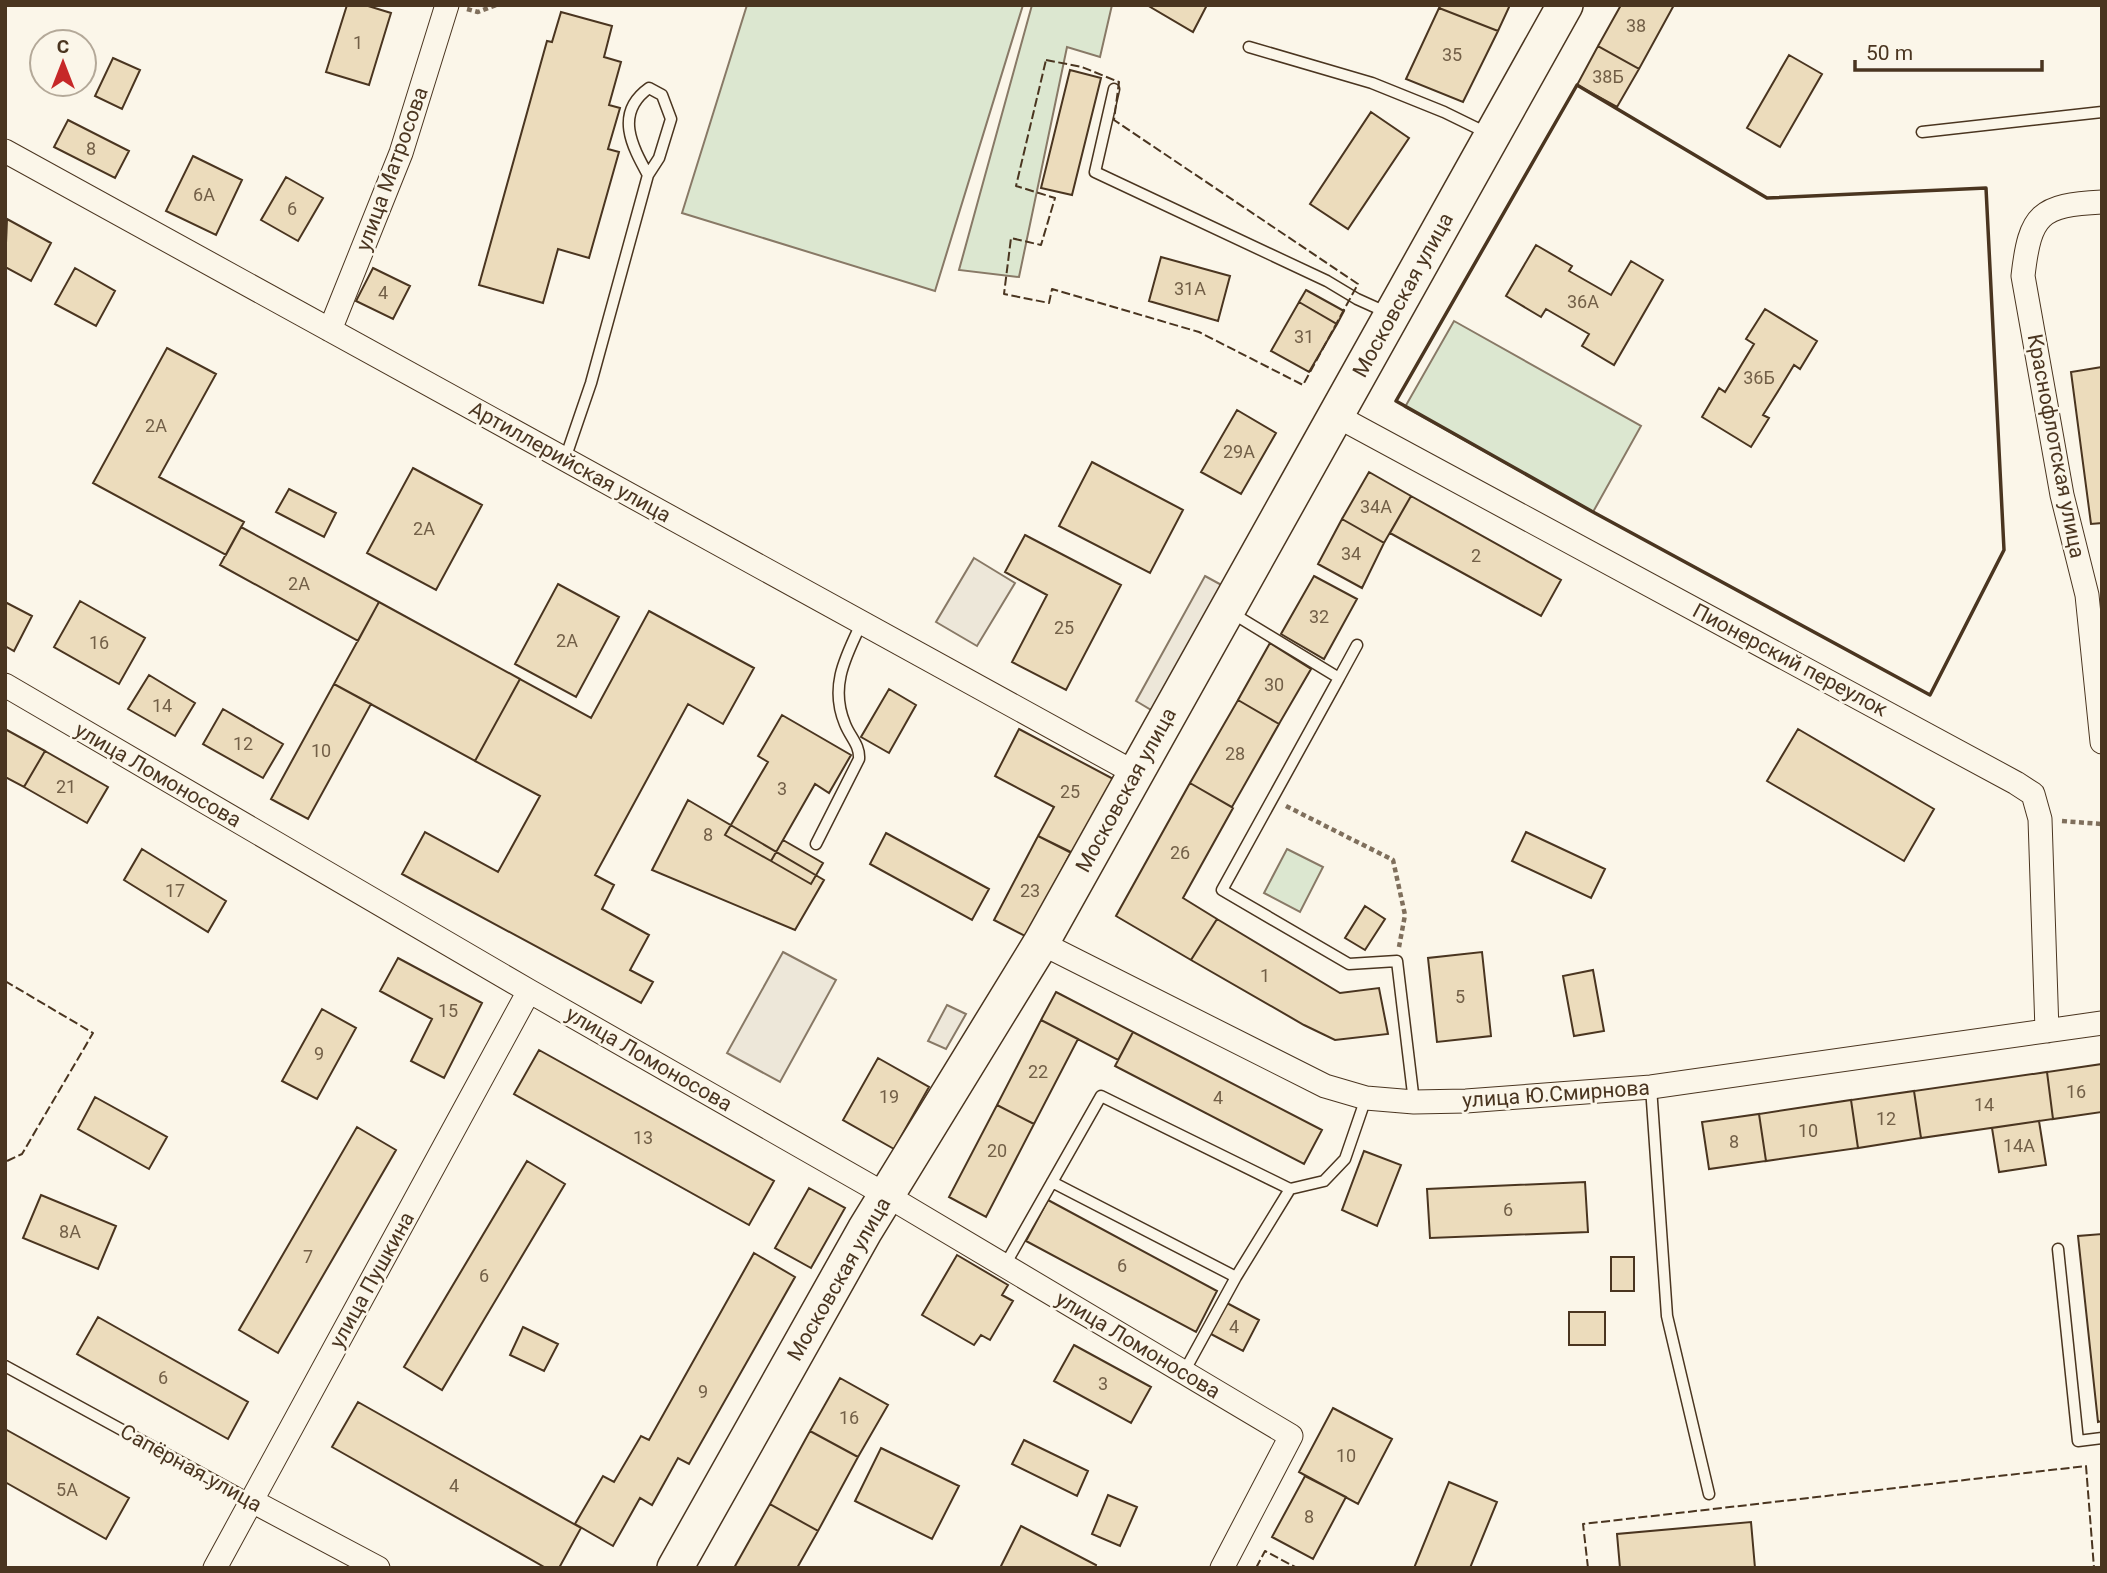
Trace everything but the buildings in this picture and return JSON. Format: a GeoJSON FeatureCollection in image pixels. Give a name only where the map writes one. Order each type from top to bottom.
{"type":"FeatureCollection","features":[{"type":"Feature","properties":{"kind":"main road","name":"Московская улица"},"geometry":{"type":"LineString","coordinates":[[675,1568],[886,1195],[1041,943],[1565,5]]}},
{"type":"Feature","properties":{"kind":"street","name":"улица Матросова"},"geometry":{"type":"LineString","coordinates":[[330,330],[401,153],[453,6]]}},
{"type":"Feature","properties":{"kind":"street","name":"Артиллерийская улица"},"geometry":{"type":"LineString","coordinates":[[5,151],[1135,773]]}},
{"type":"Feature","properties":{"kind":"street","name":"Краснофлотская улица"},"geometry":{"type":"LineString","coordinates":[[2102,202],[2075,203],[2053,208],[2035,225],[2027,243],[2023,276],[2062,495],[2087,596],[2102,742]]}},
{"type":"Feature","properties":{"kind":"street","name":"Пионерский переулок"},"geometry":{"type":"LineString","coordinates":[[1335,415],[2033,794],[2040,819],[2047,1031]]}},
{"type":"Feature","properties":{"kind":"street","name":"улица Ломоносова"},"geometry":{"type":"LineString","coordinates":[[5,685],[529,991],[886,1195],[1291,1436],[1222,1568]]}},
{"type":"Feature","properties":{"kind":"street","name":"улица Ю.Смирнова"},"geometry":{"type":"LineString","coordinates":[[1041,943],[1325,1086],[1366,1098],[1414,1102],[1466,1101],[1651,1087],[2102,1023]]}},
{"type":"Feature","properties":{"kind":"street","name":"улица Пушкина"},"geometry":{"type":"LineString","coordinates":[[215,1568],[529,991]]}},
{"type":"Feature","properties":{"kind":"street","name":"Сапёрная улица"},"geometry":{"type":"LineString","coordinates":[[252,1501],[378,1568]]}},
{"type":"Feature","properties":{"kind":"lane"},"geometry":{"type":"LineString","coordinates":[[1249,47],[1372,83],[1492,135]]}},
{"type":"Feature","properties":{"kind":"lane"},"geometry":{"type":"LineString","coordinates":[[565,459],[591,383],[648,175],[659,158],[671,119],[662,94],[649,88],[639,95],[635,102],[629,124],[629,136],[648,175]]}},
{"type":"Feature","properties":{"kind":"lane"},"geometry":{"type":"LineString","coordinates":[[1114,89],[1095,172],[1327,281],[1392,315]]}},
{"type":"Feature","properties":{"kind":"lane"},"geometry":{"type":"LineString","coordinates":[[1922,132],[2102,113]]}},
{"type":"Feature","properties":{"kind":"lane"},"geometry":{"type":"LineString","coordinates":[[1226,610],[1339,678]]}},
{"type":"Feature","properties":{"kind":"lane"},"geometry":{"type":"LineString","coordinates":[[816,845],[859,759],[860,750],[845,724],[839,706],[839,685],[841,666],[862,622]]}},
{"type":"Feature","properties":{"kind":"lane"},"geometry":{"type":"LineString","coordinates":[[1357,645],[1222,890],[1349,964],[1397,961],[1414,1102]]}},
{"type":"Feature","properties":{"kind":"lane"},"geometry":{"type":"LineString","coordinates":[[1651,1087],[1667,1316],[1709,1494]]}},
{"type":"Feature","properties":{"kind":"lane"},"geometry":{"type":"LineString","coordinates":[[1005,1265],[1101,1096],[1290,1189],[1324,1181],[1345,1159],[1366,1098]]}},
{"type":"Feature","properties":{"kind":"lane"},"geometry":{"type":"LineString","coordinates":[[1052,1182],[1236,1277]]}},
{"type":"Feature","properties":{"kind":"lane"},"geometry":{"type":"LineString","coordinates":[[1184,1372],[1236,1277],[1290,1189]]}},
{"type":"Feature","properties":{"kind":"lane"},"geometry":{"type":"LineString","coordinates":[[2058,1249],[2078,1441],[2102,1438]]}},
{"type":"Feature","properties":{"kind":"lane","name":"Сапёрная улица"},"geometry":{"type":"LineString","coordinates":[[5,1366],[252,1501]]}},
{"type":"Feature","properties":{"kind":"path"},"geometry":{"type":"LineString","coordinates":[[453,6],[478,12],[496,5]]}},
{"type":"Feature","properties":{"kind":"path"},"geometry":{"type":"LineString","coordinates":[[1272,799],[1393,859],[1405,915],[1397,961]]}},
{"type":"Feature","properties":{"kind":"path"},"geometry":{"type":"LineString","coordinates":[[2040,819],[2102,824]]}},
{"type":"Feature","properties":{"kind":"green space"},"geometry":{"type":"Polygon","coordinates":[[[747,5],[1023,5],[935,291],[682,213],[747,5]]]}},
{"type":"Feature","properties":{"kind":"green space"},"geometry":{"type":"Polygon","coordinates":[[[1032,5],[1112,5],[1100,57],[1067,47],[1019,277],[959,270],[1032,5]]]}},
{"type":"Feature","properties":{"kind":"green space"},"geometry":{"type":"Polygon","coordinates":[[[1454,321],[1641,426],[1593,512],[1405,407],[1454,321]]]}},
{"type":"Feature","properties":{"kind":"green space"},"geometry":{"type":"Polygon","coordinates":[[[1287,849],[1323,867],[1300,912],[1264,893],[1287,849]]]}},
{"type":"Feature","properties":{"kind":"shaded area"},"geometry":{"type":"Polygon","coordinates":[[[974,558],[1015,583],[977,646],[936,622],[974,558]]]}},
{"type":"Feature","properties":{"kind":"shaded area"},"geometry":{"type":"Polygon","coordinates":[[[1205,576],[1227,588],[1158,714],[1136,701],[1205,576]]]}},
{"type":"Feature","properties":{"kind":"shaded area"},"geometry":{"type":"Polygon","coordinates":[[[783,952],[836,980],[780,1082],[727,1053],[783,952]]]}},
{"type":"Feature","properties":{"kind":"shaded area"},"geometry":{"type":"Polygon","coordinates":[[[947,1005],[966,1014],[946,1049],[928,1041],[947,1005]]]}},
{"type":"Feature","properties":{"kind":"fence"},"geometry":{"type":"LineString","coordinates":[[1046,60],[1082,67],[1119,82],[1114,120],[1358,284],[1303,385],[1199,332],[1052,289],[1049,303],[1004,294],[1011,238],[1041,245],[1055,198],[1016,186],[1046,60]]}},
{"type":"Feature","properties":{"kind":"fence"},"geometry":{"type":"LineString","coordinates":[[5,981],[93,1033],[22,1154],[5,1162]]}},
{"type":"Feature","properties":{"kind":"fence"},"geometry":{"type":"LineString","coordinates":[[1588,1568],[1583,1524],[2086,1466],[2094,1568]]}},
{"type":"Feature","properties":{"kind":"fence"},"geometry":{"type":"LineString","coordinates":[[1256,1568],[1265,1551],[1297,1568]]}},
{"type":"Feature","properties":{"kind":"wall"},"geometry":{"type":"LineString","coordinates":[[1577,85],[1767,198],[1986,188],[2004,550],[1930,695],[1593,512],[1396,401],[1577,85]]}}]}
